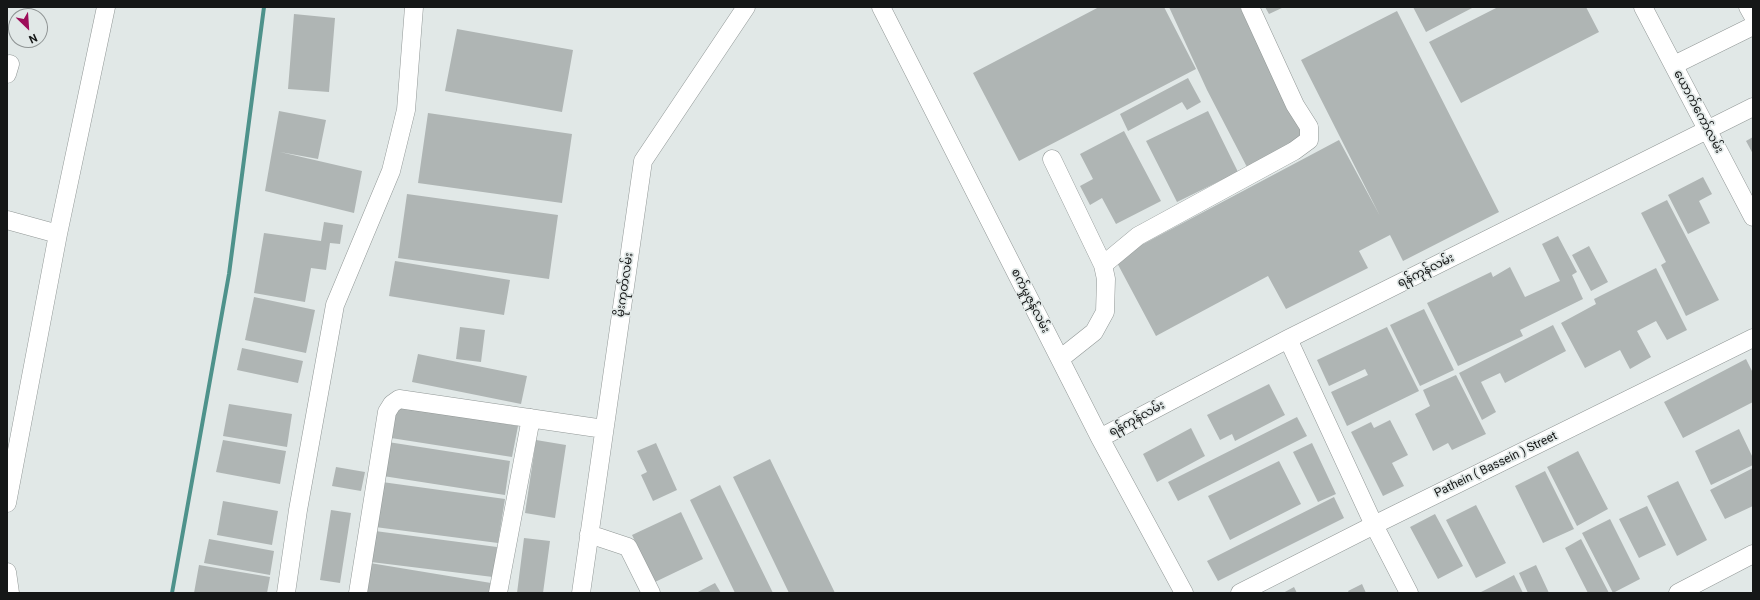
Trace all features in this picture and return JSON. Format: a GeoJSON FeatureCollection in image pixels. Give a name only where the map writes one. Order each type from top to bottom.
{"type":"FeatureCollection","features":[{"type":"Feature","properties":{"kind":"street"},"geometry":{"type":"LineString","coordinates":[[7,503],[58,234],[106,7]]}},
{"type":"Feature","properties":{"kind":"street"},"geometry":{"type":"LineString","coordinates":[[286,593],[298,510],[335,305],[390,171],[406,110],[414,7]]}},
{"type":"Feature","properties":{"kind":"street","name":"မိုးကုတ်လမ်း"},"geometry":{"type":"LineString","coordinates":[[581,593],[643,161],[746,7]]}},
{"type":"Feature","properties":{"kind":"street","name":"စက်မှုဇုန်လမ်း"},"geometry":{"type":"LineString","coordinates":[[881,7],[1100,438],[1184,593]]}},
{"type":"Feature","properties":{"kind":"street"},"geometry":{"type":"LineString","coordinates":[[1103,265],[1138,236],[1294,151],[1309,140],[1310,127],[1295,105],[1250,7]]}},
{"type":"Feature","properties":{"kind":"street","name":"ယောက်ကော်လမ်း"},"geometry":{"type":"LineString","coordinates":[[1643,7],[1753,217]]}},
{"type":"Feature","properties":{"kind":"street"},"geometry":{"type":"LineString","coordinates":[[1748,7],[1753,16]]}},
{"type":"Feature","properties":{"kind":"street"},"geometry":{"type":"LineString","coordinates":[[1674,65],[1753,26]]}},
{"type":"Feature","properties":{"kind":"street","name":"ရန်ကုန်လမ်း"},"geometry":{"type":"LineString","coordinates":[[1100,438],[1288,339],[1708,131],[1753,107]]}},
{"type":"Feature","properties":{"kind":"street"},"geometry":{"type":"LineString","coordinates":[[1052,159],[1103,265],[1106,280],[1105,312],[1094,332],[1060,359]]}},
{"type":"Feature","properties":{"kind":"street"},"geometry":{"type":"LineString","coordinates":[[7,220],[58,234]]}},
{"type":"Feature","properties":{"kind":"street","name":"Pathein ( Bassein ) Street"},"geometry":{"type":"LineString","coordinates":[[1240,593],[1374,525],[1753,338]]}},
{"type":"Feature","properties":{"kind":"street"},"geometry":{"type":"LineString","coordinates":[[1288,339],[1374,525],[1409,593]]}},
{"type":"Feature","properties":{"kind":"street"},"geometry":{"type":"LineString","coordinates":[[358,593],[387,412],[392,404],[399,399],[604,429]]}},
{"type":"Feature","properties":{"kind":"street"},"geometry":{"type":"LineString","coordinates":[[498,593],[531,418]]}},
{"type":"Feature","properties":{"kind":"street"},"geometry":{"type":"LineString","coordinates":[[589,534],[628,547],[651,593]]}},
{"type":"Feature","properties":{"kind":"street"},"geometry":{"type":"LineString","coordinates":[[1678,593],[1753,554]]}},
{"type":"Feature","properties":{"kind":"street"},"geometry":{"type":"LineString","coordinates":[[7,572],[10,593]]}},
{"type":"Feature","properties":{"kind":"building"},"geometry":{"type":"Polygon","coordinates":[[[1099,7],[1164,7],[1196,69],[1019,161],[973,73],[1099,7]]]}},
{"type":"Feature","properties":{"kind":"building"},"geometry":{"type":"Polygon","coordinates":[[[1169,7],[1240,7],[1264,58],[1305,137],[1248,169],[1207,90],[1169,7]]]}},
{"type":"Feature","properties":{"kind":"building"},"geometry":{"type":"Polygon","coordinates":[[[1265,7],[1284,7],[1269,14],[1265,7]]]}},
{"type":"Feature","properties":{"kind":"building"},"geometry":{"type":"Polygon","coordinates":[[[1413,7],[1474,7],[1426,32],[1413,7]]]}},
{"type":"Feature","properties":{"kind":"building"},"geometry":{"type":"Polygon","coordinates":[[[1498,7],[1586,7],[1599,32],[1461,103],[1429,42],[1498,7]]]}},
{"type":"Feature","properties":{"kind":"building"},"geometry":{"type":"Polygon","coordinates":[[[1397,11],[1499,212],[1403,261],[1390,235],[1359,251],[1368,268],[1286,309],[1268,276],[1156,336],[1115,259],[1339,140],[1380,216],[1301,60],[1397,11]]]}},
{"type":"Feature","properties":{"kind":"building"},"geometry":{"type":"Polygon","coordinates":[[[294,14],[335,18],[329,92],[288,89],[294,14]]]}},
{"type":"Feature","properties":{"kind":"building"},"geometry":{"type":"Polygon","coordinates":[[[457,29],[573,50],[562,112],[445,91],[457,29]]]}},
{"type":"Feature","properties":{"kind":"building"},"geometry":{"type":"Polygon","coordinates":[[[1188,78],[1201,102],[1187,110],[1182,102],[1128,131],[1120,114],[1188,78]]]}},
{"type":"Feature","properties":{"kind":"building"},"geometry":{"type":"Polygon","coordinates":[[[279,111],[326,120],[318,159],[280,152],[362,171],[354,213],[265,191],[279,111]]]}},
{"type":"Feature","properties":{"kind":"building"},"geometry":{"type":"Polygon","coordinates":[[[1208,111],[1238,172],[1177,202],[1146,141],[1208,111]]]}},
{"type":"Feature","properties":{"kind":"building"},"geometry":{"type":"Polygon","coordinates":[[[428,113],[572,134],[562,203],[418,183],[428,113]]]}},
{"type":"Feature","properties":{"kind":"building"},"geometry":{"type":"Polygon","coordinates":[[[1124,131],[1161,201],[1116,224],[1102,198],[1090,205],[1080,186],[1093,179],[1080,154],[1124,131]]]}},
{"type":"Feature","properties":{"kind":"building"},"geometry":{"type":"Polygon","coordinates":[[[1753,137],[1753,154],[1746,141],[1753,137]]]}},
{"type":"Feature","properties":{"kind":"building"},"geometry":{"type":"Polygon","coordinates":[[[1703,177],[1712,194],[1699,201],[1710,223],[1688,234],[1668,195],[1703,177]]]}},
{"type":"Feature","properties":{"kind":"building"},"geometry":{"type":"Polygon","coordinates":[[[407,194],[558,215],[549,279],[398,258],[407,194]]]}},
{"type":"Feature","properties":{"kind":"building"},"geometry":{"type":"Polygon","coordinates":[[[1667,200],[1719,300],[1686,316],[1661,265],[1666,262],[1641,213],[1667,200]]]}},
{"type":"Feature","properties":{"kind":"building"},"geometry":{"type":"Polygon","coordinates":[[[324,222],[343,225],[340,244],[330,243],[326,270],[311,268],[305,302],[254,293],[264,233],[321,241],[324,222]]]}},
{"type":"Feature","properties":{"kind":"building"},"geometry":{"type":"Polygon","coordinates":[[[1558,236],[1577,272],[1572,275],[1583,299],[1520,330],[1523,336],[1458,366],[1427,303],[1491,272],[1493,277],[1510,267],[1525,297],[1560,281],[1542,244],[1558,236]]]}},
{"type":"Feature","properties":{"kind":"building"},"geometry":{"type":"Polygon","coordinates":[[[1589,246],[1608,282],[1591,291],[1572,255],[1589,246]]]}},
{"type":"Feature","properties":{"kind":"building"},"geometry":{"type":"Polygon","coordinates":[[[395,261],[510,280],[504,315],[389,296],[395,261]]]}},
{"type":"Feature","properties":{"kind":"building"},"geometry":{"type":"Polygon","coordinates":[[[1656,268],[1687,330],[1667,340],[1656,321],[1637,331],[1651,357],[1630,369],[1620,350],[1585,368],[1561,323],[1596,304],[1594,299],[1656,268]]]}},
{"type":"Feature","properties":{"kind":"building"},"geometry":{"type":"Polygon","coordinates":[[[254,297],[315,310],[306,353],[245,340],[254,297]]]}},
{"type":"Feature","properties":{"kind":"building"},"geometry":{"type":"Polygon","coordinates":[[[1424,309],[1454,370],[1420,386],[1390,325],[1424,309]]]}},
{"type":"Feature","properties":{"kind":"building"},"geometry":{"type":"Polygon","coordinates":[[[1553,325],[1566,351],[1505,383],[1500,373],[1481,382],[1496,412],[1482,420],[1459,373],[1553,325]]]}},
{"type":"Feature","properties":{"kind":"building"},"geometry":{"type":"Polygon","coordinates":[[[460,327],[485,330],[481,362],[456,359],[460,327]]]}},
{"type":"Feature","properties":{"kind":"building"},"geometry":{"type":"Polygon","coordinates":[[[1387,327],[1419,391],[1347,426],[1331,392],[1368,375],[1365,369],[1329,386],[1317,360],[1387,327]]]}},
{"type":"Feature","properties":{"kind":"building"},"geometry":{"type":"Polygon","coordinates":[[[242,348],[303,361],[298,383],[237,370],[242,348]]]}},
{"type":"Feature","properties":{"kind":"building"},"geometry":{"type":"Polygon","coordinates":[[[418,354],[527,376],[521,404],[412,382],[418,354]]]}},
{"type":"Feature","properties":{"kind":"building"},"geometry":{"type":"Polygon","coordinates":[[[1746,359],[1753,373],[1753,402],[1683,438],[1664,402],[1746,359]]]}},
{"type":"Feature","properties":{"kind":"building"},"geometry":{"type":"Polygon","coordinates":[[[1456,375],[1486,434],[1452,450],[1448,443],[1433,451],[1415,414],[1430,406],[1423,390],[1456,375]]]}},
{"type":"Feature","properties":{"kind":"building"},"geometry":{"type":"Polygon","coordinates":[[[1269,384],[1285,415],[1235,441],[1232,434],[1220,440],[1207,415],[1269,384]]]}},
{"type":"Feature","properties":{"kind":"building"},"geometry":{"type":"Polygon","coordinates":[[[229,404],[292,414],[287,447],[223,436],[229,404]]]}},
{"type":"Feature","properties":{"kind":"building"},"geometry":{"type":"Polygon","coordinates":[[[397,406],[518,426],[512,457],[391,438],[397,406]]]}},
{"type":"Feature","properties":{"kind":"building"},"geometry":{"type":"Polygon","coordinates":[[[1297,417],[1307,436],[1178,501],[1168,482],[1297,417]]]}},
{"type":"Feature","properties":{"kind":"building"},"geometry":{"type":"Polygon","coordinates":[[[1390,420],[1408,455],[1392,463],[1404,486],[1383,496],[1351,432],[1371,422],[1374,428],[1390,420]]]}},
{"type":"Feature","properties":{"kind":"building"},"geometry":{"type":"Polygon","coordinates":[[[1191,428],[1205,456],[1157,482],[1143,454],[1191,428]]]}},
{"type":"Feature","properties":{"kind":"building"},"geometry":{"type":"Polygon","coordinates":[[[1739,429],[1753,458],[1753,465],[1711,485],[1695,451],[1739,429]]]}},
{"type":"Feature","properties":{"kind":"building"},"geometry":{"type":"Polygon","coordinates":[[[223,440],[286,451],[280,484],[216,472],[223,440]]]}},
{"type":"Feature","properties":{"kind":"building"},"geometry":{"type":"Polygon","coordinates":[[[536,440],[566,445],[555,518],[525,513],[536,440]]]}},
{"type":"Feature","properties":{"kind":"building"},"geometry":{"type":"Polygon","coordinates":[[[388,442],[510,461],[505,495],[383,476],[388,442]]]}},
{"type":"Feature","properties":{"kind":"building"},"geometry":{"type":"Polygon","coordinates":[[[656,443],[677,490],[653,501],[641,475],[647,472],[637,451],[656,443]]]}},
{"type":"Feature","properties":{"kind":"building"},"geometry":{"type":"Polygon","coordinates":[[[1312,443],[1336,494],[1318,502],[1293,452],[1312,443]]]}},
{"type":"Feature","properties":{"kind":"building"},"geometry":{"type":"Polygon","coordinates":[[[1578,451],[1608,509],[1577,526],[1547,467],[1578,451]]]}},
{"type":"Feature","properties":{"kind":"building"},"geometry":{"type":"Polygon","coordinates":[[[770,459],[835,593],[789,593],[733,477],[770,459]]]}},
{"type":"Feature","properties":{"kind":"building"},"geometry":{"type":"Polygon","coordinates":[[[1279,461],[1301,504],[1230,540],[1208,496],[1279,461]]]}},
{"type":"Feature","properties":{"kind":"building"},"geometry":{"type":"Polygon","coordinates":[[[336,467],[365,472],[361,491],[332,486],[336,467]]]}},
{"type":"Feature","properties":{"kind":"building"},"geometry":{"type":"Polygon","coordinates":[[[1753,468],[1753,506],[1725,519],[1710,490],[1753,468]]]}},
{"type":"Feature","properties":{"kind":"building"},"geometry":{"type":"Polygon","coordinates":[[[1545,471],[1574,529],[1543,543],[1515,486],[1545,471]]]}},
{"type":"Feature","properties":{"kind":"building"},"geometry":{"type":"Polygon","coordinates":[[[1678,481],[1707,540],[1677,556],[1647,496],[1678,481]]]}},
{"type":"Feature","properties":{"kind":"building"},"geometry":{"type":"Polygon","coordinates":[[[382,482],[505,499],[498,543],[375,527],[382,482]]]}},
{"type":"Feature","properties":{"kind":"building"},"geometry":{"type":"Polygon","coordinates":[[[720,485],[773,593],[735,593],[690,500],[720,485]]]}},
{"type":"Feature","properties":{"kind":"building"},"geometry":{"type":"Polygon","coordinates":[[[1334,497],[1344,518],[1218,581],[1207,561],[1334,497]]]}},
{"type":"Feature","properties":{"kind":"building"},"geometry":{"type":"Polygon","coordinates":[[[223,501],[278,511],[272,545],[217,535],[223,501]]]}},
{"type":"Feature","properties":{"kind":"building"},"geometry":{"type":"Polygon","coordinates":[[[1476,505],[1506,563],[1476,578],[1446,520],[1476,505]]]}},
{"type":"Feature","properties":{"kind":"building"},"geometry":{"type":"Polygon","coordinates":[[[1647,506],[1666,545],[1639,558],[1619,519],[1647,506]]]}},
{"type":"Feature","properties":{"kind":"building"},"geometry":{"type":"Polygon","coordinates":[[[331,510],[351,513],[340,583],[320,580],[331,510]]]}},
{"type":"Feature","properties":{"kind":"building"},"geometry":{"type":"Polygon","coordinates":[[[681,512],[703,559],[655,582],[632,535],[681,512]]]}},
{"type":"Feature","properties":{"kind":"building"},"geometry":{"type":"Polygon","coordinates":[[[1435,514],[1463,566],[1438,579],[1410,527],[1435,514]]]}},
{"type":"Feature","properties":{"kind":"building"},"geometry":{"type":"Polygon","coordinates":[[[1610,519],[1640,579],[1613,593],[1582,533],[1610,519]]]}},
{"type":"Feature","properties":{"kind":"building"},"geometry":{"type":"Polygon","coordinates":[[[375,531],[497,547],[493,577],[371,562],[375,531]]]}},
{"type":"Feature","properties":{"kind":"building"},"geometry":{"type":"Polygon","coordinates":[[[524,538],[550,541],[543,593],[517,593],[524,538]]]}},
{"type":"Feature","properties":{"kind":"building"},"geometry":{"type":"Polygon","coordinates":[[[209,539],[274,551],[270,575],[204,563],[209,539]]]}},
{"type":"Feature","properties":{"kind":"building"},"geometry":{"type":"Polygon","coordinates":[[[1581,539],[1609,593],[1588,593],[1565,548],[1581,539]]]}},
{"type":"Feature","properties":{"kind":"building"},"geometry":{"type":"Polygon","coordinates":[[[370,563],[491,583],[489,593],[365,593],[370,563]]]}},
{"type":"Feature","properties":{"kind":"building"},"geometry":{"type":"Polygon","coordinates":[[[199,565],[270,577],[267,593],[194,593],[199,565]]]}},
{"type":"Feature","properties":{"kind":"building"},"geometry":{"type":"Polygon","coordinates":[[[1536,565],[1549,593],[1528,593],[1519,573],[1536,565]]]}},
{"type":"Feature","properties":{"kind":"building"},"geometry":{"type":"Polygon","coordinates":[[[1514,575],[1523,593],[1479,593],[1495,585],[1514,575]]]}},
{"type":"Feature","properties":{"kind":"building"},"geometry":{"type":"Polygon","coordinates":[[[715,583],[721,593],[696,593],[715,583]]]}},
{"type":"Feature","properties":{"kind":"building"},"geometry":{"type":"Polygon","coordinates":[[[1362,584],[1366,593],[1349,593],[1348,591],[1362,584]]]}},
{"type":"Feature","properties":{"kind":"building"},"geometry":{"type":"Polygon","coordinates":[[[1294,587],[1297,593],[1283,593],[1294,587]]]}},
{"type":"Feature","properties":{"kind":"waterway"},"geometry":{"type":"LineString","coordinates":[[172,593],[229,274],[264,7]]}}]}
